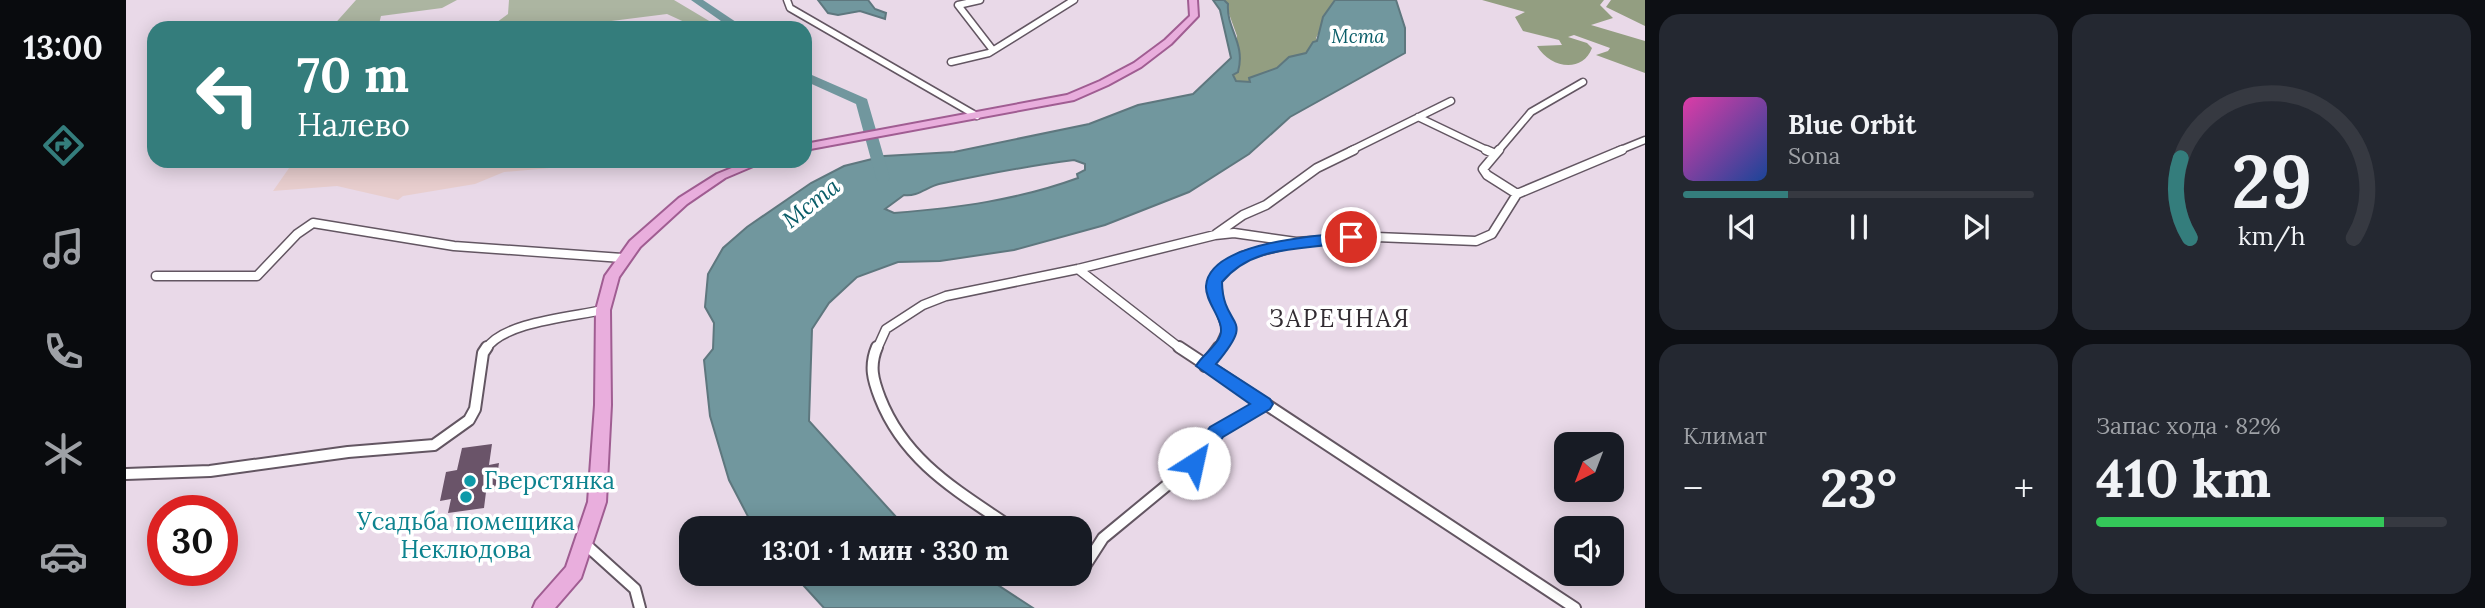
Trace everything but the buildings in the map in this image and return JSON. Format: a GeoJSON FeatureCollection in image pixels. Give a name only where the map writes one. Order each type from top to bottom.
{"type":"FeatureCollection","features":[{"type":"Feature","properties":{"kind":"main road"},"geometry":{"type":"LineString","coordinates":[[812,146],[1070,98],[1104,84],[1147,57],[1190,20],[1195,10],[1193,0]]}},
{"type":"Feature","properties":{"kind":"main road"},"geometry":{"type":"LineString","coordinates":[[543,608],[574,572],[597,502],[603,405],[603,310],[612,276],[622,258],[694,193],[721,176],[742,168]]}},
{"type":"Feature","properties":{"kind":"street"},"geometry":{"type":"LineString","coordinates":[[787,0],[790,8],[811,21]]}},
{"type":"Feature","properties":{"kind":"street"},"geometry":{"type":"LineString","coordinates":[[980,0],[958,5],[992,49]]}},
{"type":"Feature","properties":{"kind":"street"},"geometry":{"type":"LineString","coordinates":[[951,62],[989,53],[1074,0]]}},
{"type":"Feature","properties":{"kind":"street"},"geometry":{"type":"LineString","coordinates":[[812,21],[977,116]]}},
{"type":"Feature","properties":{"kind":"street"},"geometry":{"type":"LineString","coordinates":[[1517,194],[1487,176],[1483,169],[1493,153],[1508,140],[1531,112],[1583,82]]}},
{"type":"Feature","properties":{"kind":"street"},"geometry":{"type":"LineString","coordinates":[[1215,235],[1243,215],[1266,205],[1318,168],[1451,102]]}},
{"type":"Feature","properties":{"kind":"street"},"geometry":{"type":"LineString","coordinates":[[1418,117],[1493,153]]}},
{"type":"Feature","properties":{"kind":"street"},"geometry":{"type":"LineString","coordinates":[[1205,366],[1228,338],[1229,325],[1214,299],[1214,282],[1227,266],[1242,256],[1296,242],[1376,237],[1476,242],[1492,234],[1517,194],[1645,140]]}},
{"type":"Feature","properties":{"kind":"street"},"geometry":{"type":"LineString","coordinates":[[156,276],[257,276],[270,268],[303,228],[313,223],[454,246],[622,258]]}},
{"type":"Feature","properties":{"kind":"street"},"geometry":{"type":"LineString","coordinates":[[995,516],[947,482],[904,445],[889,421],[874,382],[871,361],[886,329],[923,305],[946,296],[1078,270],[1215,235],[1234,233],[1296,242]]}},
{"type":"Feature","properties":{"kind":"street"},"geometry":{"type":"LineString","coordinates":[[1078,270],[1102,292],[1205,366],[1575,608]]}},
{"type":"Feature","properties":{"kind":"street"},"geometry":{"type":"LineString","coordinates":[[126,474],[210,471],[348,452],[434,444],[469,420],[475,408],[483,353],[492,340],[509,330],[603,310]]}},
{"type":"Feature","properties":{"kind":"street"},"geometry":{"type":"LineString","coordinates":[[1092,555],[1103,538],[1194,463],[1216,432],[1264,404]]}},
{"type":"Feature","properties":{"kind":"street"},"geometry":{"type":"LineString","coordinates":[[583,543],[635,589],[640,608]]}},
{"type":"Feature","properties":{"kind":"shaded area"},"geometry":{"type":"Polygon","coordinates":[[[289,168],[550,168],[504,172],[475,184],[403,196],[398,200],[337,186],[273,191],[289,168]]]}},
{"type":"Feature","properties":{"kind":"green space"},"geometry":{"type":"Polygon","coordinates":[[[356,0],[457,0],[442,8],[381,16],[380,21],[337,21],[356,0]]]}},
{"type":"Feature","properties":{"kind":"green space"},"geometry":{"type":"Polygon","coordinates":[[[509,0],[674,0],[709,21],[682,21],[667,14],[612,21],[498,21],[508,14],[509,0]]]}},
{"type":"Feature","properties":{"kind":"green space"},"geometry":{"type":"Polygon","coordinates":[[[1224,0],[1335,0],[1336,3],[1316,38],[1318,41],[1306,53],[1289,57],[1277,68],[1250,78],[1250,82],[1236,81],[1233,74],[1237,36],[1224,0]]]}},
{"type":"Feature","properties":{"kind":"green space"},"geometry":{"type":"Polygon","coordinates":[[[1482,0],[1604,0],[1600,5],[1613,18],[1591,25],[1645,41],[1645,73],[1596,55],[1610,48],[1574,35],[1568,37],[1587,43],[1592,48],[1581,62],[1574,65],[1557,63],[1537,46],[1562,45],[1559,40],[1523,31],[1515,17],[1525,12],[1482,0]]]}},
{"type":"Feature","properties":{"kind":"green space"},"geometry":{"type":"Polygon","coordinates":[[[1611,0],[1645,0],[1645,26],[1606,7],[1611,0]]]}},
{"type":"Feature","properties":{"kind":"water"},"geometry":{"type":"Polygon","coordinates":[[[818,0],[868,0],[875,9],[886,13],[885,19],[860,11],[838,15],[828,13],[818,0]]]}},
{"type":"Feature","properties":{"kind":"water","name":"Мста"},"geometry":{"type":"Polygon","coordinates":[[[1213,0],[1224,0],[1228,4],[1228,13],[1240,53],[1238,72],[1233,75],[1236,81],[1250,82],[1249,78],[1277,68],[1289,57],[1306,53],[1313,42],[1317,41],[1323,17],[1335,0],[1396,0],[1405,28],[1405,53],[1290,117],[1249,154],[1189,192],[1105,225],[1014,250],[940,261],[898,262],[857,277],[829,303],[812,329],[809,421],[895,516],[748,516],[729,480],[710,416],[704,360],[713,349],[714,323],[705,307],[708,274],[723,248],[747,227],[811,183],[844,166],[884,156],[954,152],[1089,124],[1138,105],[1193,94],[1231,58],[1220,10],[1213,0]],[[1074,160],[1006,170],[939,184],[918,193],[904,195],[885,209],[894,213],[964,206],[1055,186],[1078,178],[1077,174],[1085,170],[1085,164],[1074,160]]]}},
{"type":"Feature","properties":{"kind":"water"},"geometry":{"type":"Polygon","coordinates":[[[804,586],[999,586],[1033,608],[824,608],[804,586]]]}},
{"type":"Feature","properties":{"kind":"waterway"},"geometry":{"type":"LineString","coordinates":[[696,0],[728,21]]}},
{"type":"Feature","properties":{"kind":"waterway"},"geometry":{"type":"LineString","coordinates":[[812,79],[862,102],[883,178]]}},
{"type":"Feature","properties":{"kind":"place","name":"Гверстянка"},"geometry":{"type":"Point","coordinates":[470,481]}},
{"type":"Feature","properties":{"kind":"place","name":"Усадьба помещика Неклюдова"},"geometry":{"type":"Point","coordinates":[466,497]}},
{"type":"Feature","properties":{"kind":"district","name":"ЗАРЕЧНАЯ"},"geometry":{"type":"Point","coordinates":[1340,319]}},
{"type":"Feature","properties":{"kind":"route"},"geometry":{"type":"LineString","coordinates":[[1194,463],[1216,432],[1264,404],[1205,366],[1228,338],[1229,325],[1214,299],[1214,282],[1227,266],[1242,256],[1296,242],[1351,237]]}}]}
